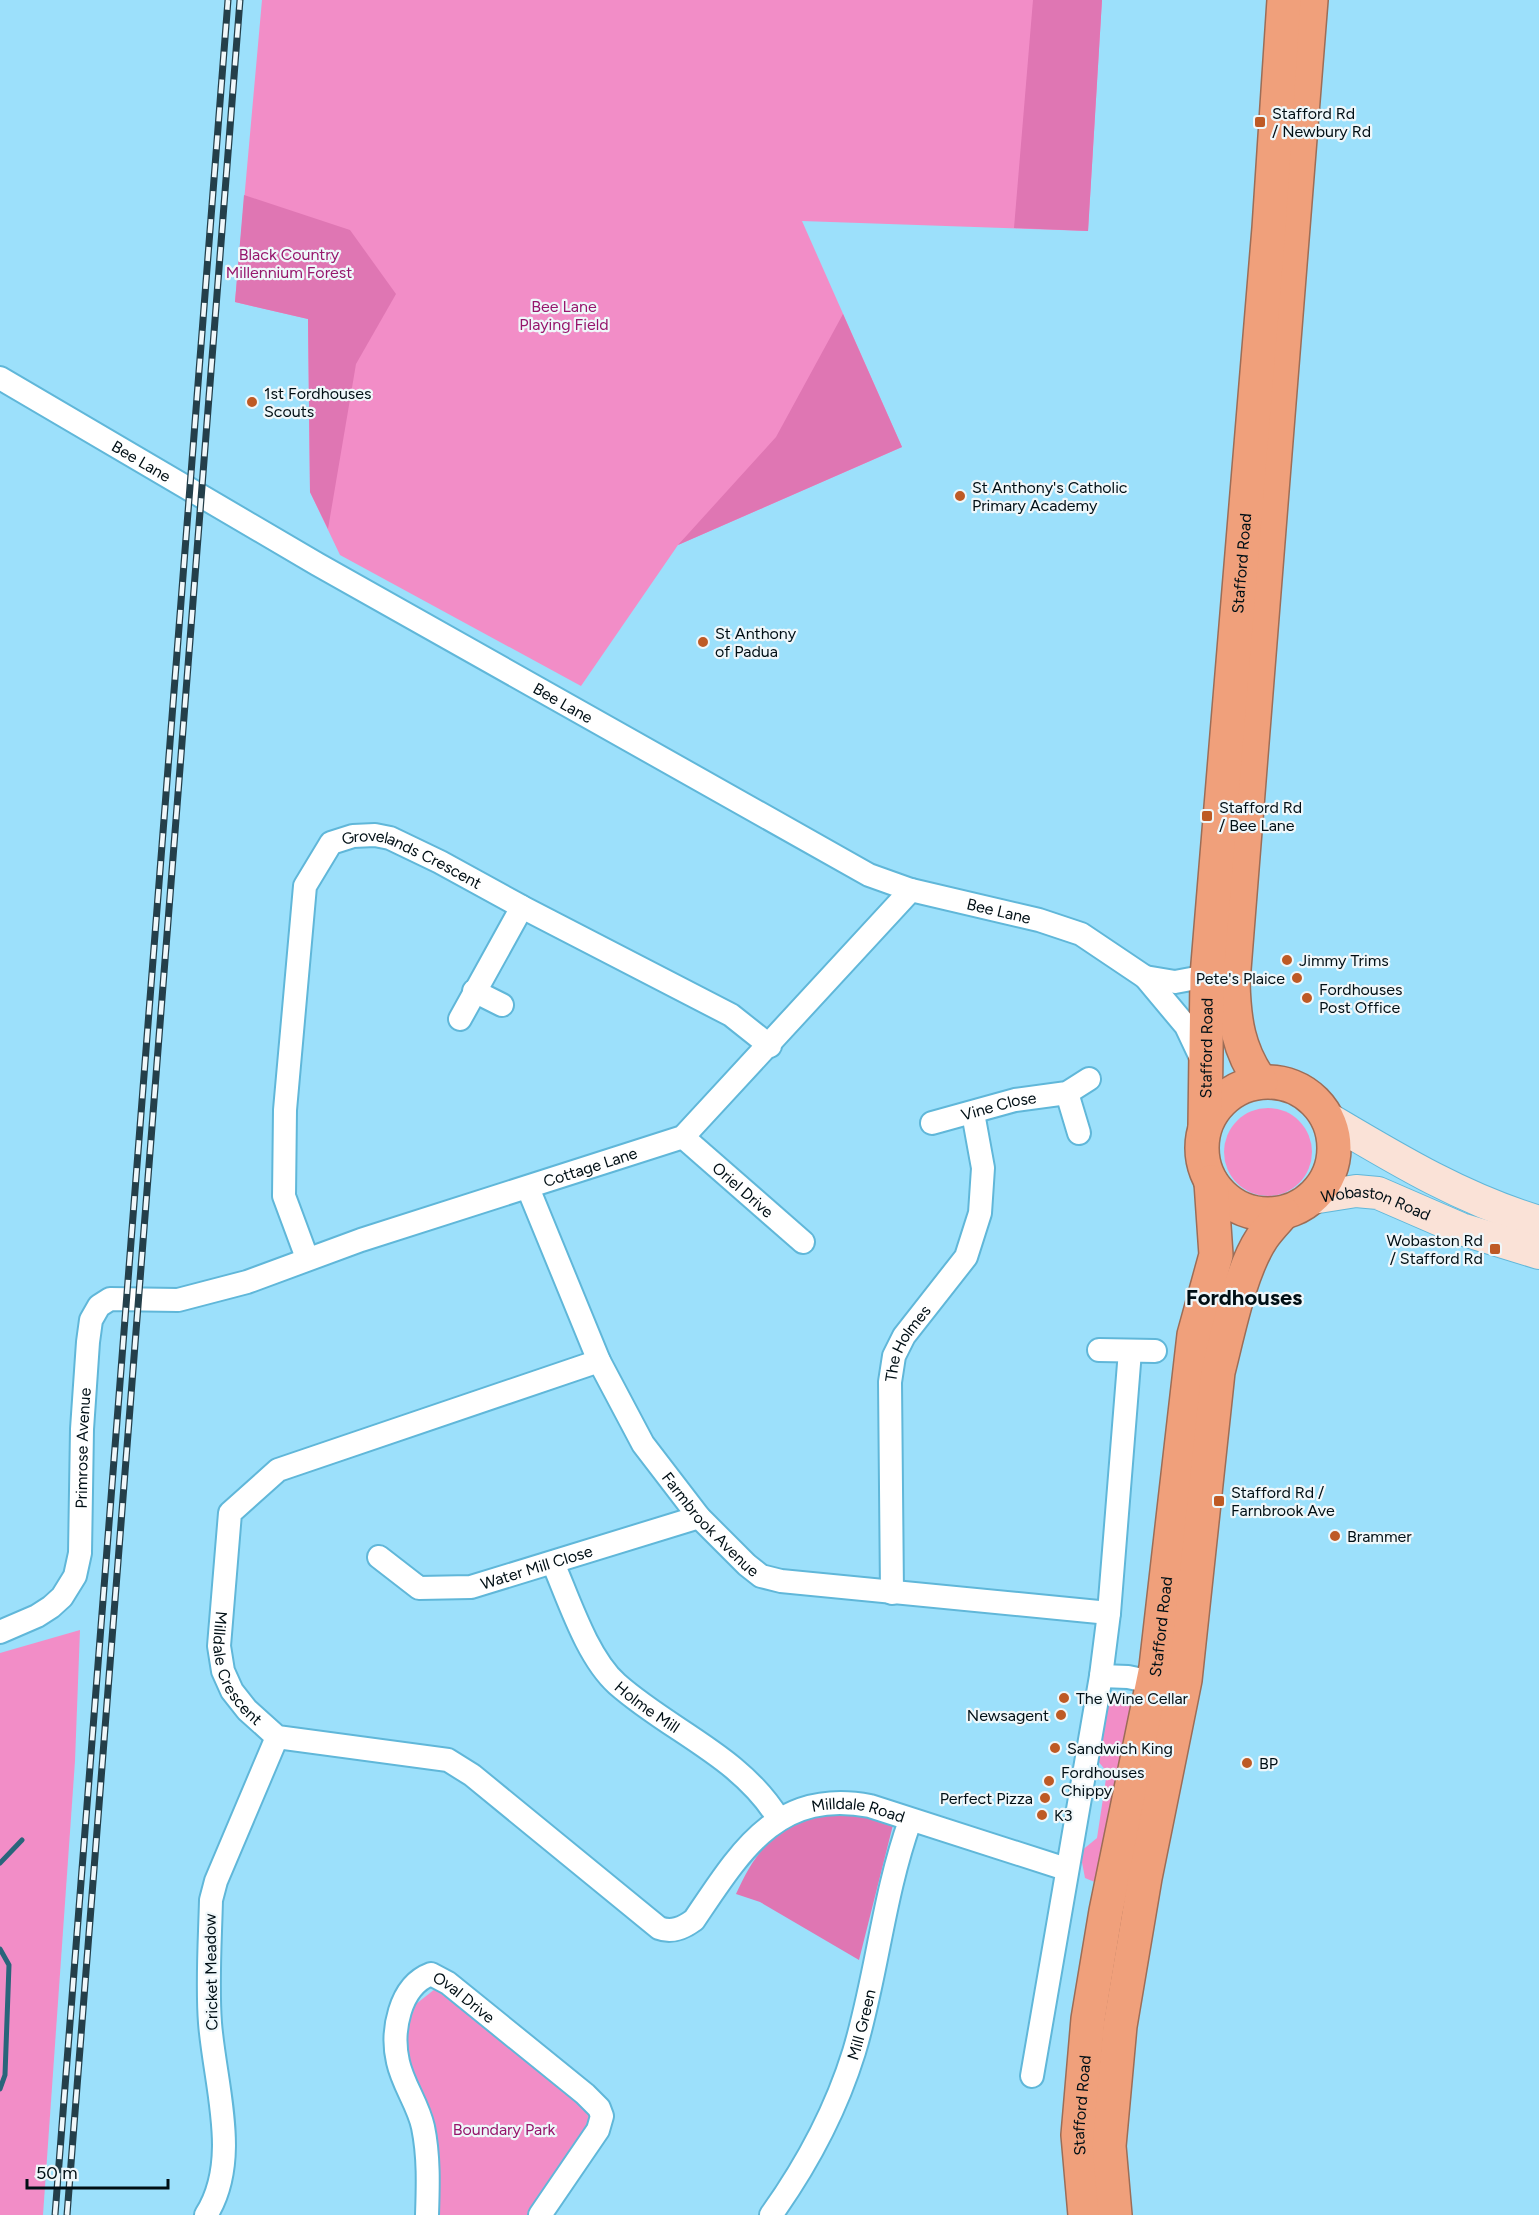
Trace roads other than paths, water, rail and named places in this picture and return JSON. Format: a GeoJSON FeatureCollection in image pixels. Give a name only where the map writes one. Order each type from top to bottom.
{"type":"FeatureCollection","features":[{"type":"Feature","properties":{"kind":"highway","name":"Stafford Road"},"geometry":{"type":"LineString","coordinates":[[1205,1126],[1207,976],[1269,228],[1284,0]]}},
{"type":"Feature","properties":{"kind":"highway","name":"Stafford Road"},"geometry":{"type":"LineString","coordinates":[[1261,1082],[1242,1051],[1236,1031],[1233,982],[1311,0]]}},
{"type":"Feature","properties":{"kind":"highway"},"geometry":{"type":"LineString","coordinates":[[1261,1082],[1277,1082],[1300,1090],[1318,1105],[1327,1118],[1333,1136],[1334,1155],[1323,1188],[1312,1198],[1283,1213],[1262,1214],[1242,1209],[1224,1198],[1210,1182],[1203,1164],[1201,1145],[1205,1126],[1214,1109],[1227,1096],[1243,1087],[1261,1082]]}},
{"type":"Feature","properties":{"kind":"highway","name":"Stafford Road"},"geometry":{"type":"LineString","coordinates":[[1085,2215],[1078,2135],[1088,2019],[1106,1911],[1152,1682],[1194,1335],[1216,1255],[1210,1182]]}},
{"type":"Feature","properties":{"kind":"highway","name":"Stafford Road"},"geometry":{"type":"LineString","coordinates":[[1115,2215],[1109,2146],[1120,2026],[1144,1878],[1181,1705],[1196,1599],[1218,1372],[1228,1331],[1252,1259],[1262,1239],[1283,1213]]}},
{"type":"Feature","properties":{"kind":"highway"},"geometry":{"type":"LineString","coordinates":[[1152,1682],[1160,1683],[1168,1680],[1172,1671],[1180,1621],[1196,1599]]}},
{"type":"Feature","properties":{"kind":"street","name":"Bee Lane"},"geometry":{"type":"LineString","coordinates":[[0,378],[317,564],[858,869],[911,890],[1054,924],[1081,934],[1144,977],[1186,1026],[1204,1066]]}},
{"type":"Feature","properties":{"kind":"street","name":"Grovelands Crescent"},"geometry":{"type":"LineString","coordinates":[[307,1258],[284,1196],[285,1110],[305,886],[331,843],[353,836],[375,835],[390,838],[731,1015],[770,1046]]}},
{"type":"Feature","properties":{"kind":"street","name":"Cottage Lane"},"geometry":{"type":"LineString","coordinates":[[178,1300],[247,1282],[307,1258],[683,1137],[770,1046],[911,890]]}},
{"type":"Feature","properties":{"kind":"street"},"geometry":{"type":"LineString","coordinates":[[460,1019],[522,908]]}},
{"type":"Feature","properties":{"kind":"street","name":"Bee Lane"},"geometry":{"type":"LineString","coordinates":[[1144,977],[1175,982],[1207,976]]}},
{"type":"Feature","properties":{"kind":"street"},"geometry":{"type":"LineString","coordinates":[[474,991],[502,1005]]}},
{"type":"Feature","properties":{"kind":"street","name":"Vine Close"},"geometry":{"type":"LineString","coordinates":[[932,1123],[1015,1100],[1067,1093],[1089,1079]]}},
{"type":"Feature","properties":{"kind":"street"},"geometry":{"type":"LineString","coordinates":[[1067,1093],[1079,1133]]}},
{"type":"Feature","properties":{"kind":"street","name":"The Holmes"},"geometry":{"type":"LineString","coordinates":[[892,1593],[890,1382],[894,1356],[904,1336],[966,1257],[980,1213],[983,1168],[973,1113]]}},
{"type":"Feature","properties":{"kind":"street"},"geometry":{"type":"LineString","coordinates":[[1327,1118],[1418,1173],[1495,1209],[1539,1222]]}},
{"type":"Feature","properties":{"kind":"street","name":"Oriel Drive"},"geometry":{"type":"LineString","coordinates":[[683,1137],[802,1242]]}},
{"type":"Feature","properties":{"kind":"street","name":"Farmbrook Avenue"},"geometry":{"type":"LineString","coordinates":[[528,1188],[600,1361],[643,1444],[699,1517],[761,1576],[781,1581],[892,1593],[1109,1613]]}},
{"type":"Feature","properties":{"kind":"street","name":"Wobaston Road"},"geometry":{"type":"LineString","coordinates":[[1312,1198],[1356,1191],[1378,1193],[1461,1229],[1539,1253]]}},
{"type":"Feature","properties":{"kind":"street","name":"Primrose Avenue"},"geometry":{"type":"LineString","coordinates":[[0,1632],[51,1607],[75,1576],[80,1553],[82,1429],[91,1320],[99,1306],[110,1299],[178,1300]]}},
{"type":"Feature","properties":{"kind":"street"},"geometry":{"type":"LineString","coordinates":[[1098,1350],[1155,1351]]}},
{"type":"Feature","properties":{"kind":"street"},"geometry":{"type":"LineString","coordinates":[[1032,2076],[1101,1676],[1109,1613],[1130,1351]]}},
{"type":"Feature","properties":{"kind":"street","name":"Milldale Crescent"},"geometry":{"type":"LineString","coordinates":[[600,1361],[278,1470],[230,1513],[219,1646],[223,1671],[232,1691],[247,1710],[277,1737],[448,1760],[472,1775],[659,1928],[674,1930],[694,1920]]}},
{"type":"Feature","properties":{"kind":"street","name":"Water Mill Close"},"geometry":{"type":"LineString","coordinates":[[379,1557],[419,1588],[471,1587],[699,1517]]}},
{"type":"Feature","properties":{"kind":"street","name":"Holme Mill"},"geometry":{"type":"LineString","coordinates":[[553,1563],[584,1638],[616,1683],[726,1761],[764,1797],[778,1818]]}},
{"type":"Feature","properties":{"kind":"street"},"geometry":{"type":"LineString","coordinates":[[1101,1676],[1128,1677],[1152,1682]]}},
{"type":"Feature","properties":{"kind":"street","name":"Cricket Meadow"},"geometry":{"type":"LineString","coordinates":[[206,2215],[218,2197],[225,2157],[210,2022],[211,1900],[216,1881],[277,1737]]}},
{"type":"Feature","properties":{"kind":"street","name":"Milldale Road"},"geometry":{"type":"LineString","coordinates":[[694,1920],[756,1835],[778,1818],[802,1808],[847,1802],[870,1806],[910,1821],[1066,1869]]}},
{"type":"Feature","properties":{"kind":"street","name":"Mill Green"},"geometry":{"type":"LineString","coordinates":[[771,2215],[814,2146],[842,2088],[854,2051],[890,1887],[910,1821]]}},
{"type":"Feature","properties":{"kind":"street","name":"Oval Drive"},"geometry":{"type":"LineString","coordinates":[[427,2215],[427,2158],[422,2126],[398,2062],[396,2039],[400,2012],[409,1990],[431,1974],[448,1983],[599,2108],[602,2116],[598,2130],[540,2215]]}},
{"type":"Feature","properties":{"kind":"waterway"},"geometry":{"type":"LineString","coordinates":[[0,1863],[22,1840]]}},
{"type":"Feature","properties":{"kind":"waterway"},"geometry":{"type":"LineString","coordinates":[[0,1949],[9,1965],[5,2075],[0,2089]]}},
{"type":"Feature","properties":{"kind":"railway"},"geometry":{"type":"LineString","coordinates":[[55,2215],[228,0]]}},
{"type":"Feature","properties":{"kind":"railway"},"geometry":{"type":"LineString","coordinates":[[67,2215],[240,0]]}},
{"type":"Feature","properties":{"kind":"place","name":"Stafford Rd / Newbury Rd"},"geometry":{"type":"Point","coordinates":[1260,122]}},
{"type":"Feature","properties":{"kind":"place","name":"1st Fordhouses Scouts"},"geometry":{"type":"Point","coordinates":[252,402]}},
{"type":"Feature","properties":{"kind":"place","name":"St Anthony's Catholic Primary Academy"},"geometry":{"type":"Point","coordinates":[960,496]}},
{"type":"Feature","properties":{"kind":"place","name":"St Anthony of Padua"},"geometry":{"type":"Point","coordinates":[703,642]}},
{"type":"Feature","properties":{"kind":"place","name":"Stafford Rd / Bee Lane"},"geometry":{"type":"Point","coordinates":[1207,816]}},
{"type":"Feature","properties":{"kind":"place","name":"Jimmy Trims"},"geometry":{"type":"Point","coordinates":[1287,960]}},
{"type":"Feature","properties":{"kind":"place","name":"Pete's Plaice"},"geometry":{"type":"Point","coordinates":[1297,978]}},
{"type":"Feature","properties":{"kind":"place","name":"Fordhouses Post Office"},"geometry":{"type":"Point","coordinates":[1307,998]}},
{"type":"Feature","properties":{"kind":"place","name":"Wobaston Rd / Stafford Rd"},"geometry":{"type":"Point","coordinates":[1495,1249]}},
{"type":"Feature","properties":{"kind":"place","name":"Stafford Rd / Farnbrook Ave"},"geometry":{"type":"Point","coordinates":[1219,1501]}},
{"type":"Feature","properties":{"kind":"place","name":"Brammer"},"geometry":{"type":"Point","coordinates":[1335,1536]}},
{"type":"Feature","properties":{"kind":"place","name":"The Wine Cellar"},"geometry":{"type":"Point","coordinates":[1064,1698]}},
{"type":"Feature","properties":{"kind":"place","name":"Newsagent"},"geometry":{"type":"Point","coordinates":[1061,1715]}},
{"type":"Feature","properties":{"kind":"place","name":"Sandwich King"},"geometry":{"type":"Point","coordinates":[1055,1748]}},
{"type":"Feature","properties":{"kind":"place","name":"BP"},"geometry":{"type":"Point","coordinates":[1247,1763]}},
{"type":"Feature","properties":{"kind":"place","name":"Fordhouses Chippy"},"geometry":{"type":"Point","coordinates":[1049,1781]}},
{"type":"Feature","properties":{"kind":"place","name":"Perfect Pizza"},"geometry":{"type":"Point","coordinates":[1045,1798]}},
{"type":"Feature","properties":{"kind":"place","name":"K3"},"geometry":{"type":"Point","coordinates":[1042,1815]}},
{"type":"Feature","properties":{"kind":"district","name":"Fordhouses"},"geometry":{"type":"Point","coordinates":[1244,1297]}},
{"type":"Feature","properties":{"kind":"park label","name":"Black Country Millennium Forest"},"geometry":{"type":"Point","coordinates":[289,263]}},
{"type":"Feature","properties":{"kind":"park label","name":"Bee Lane Playing Field"},"geometry":{"type":"Point","coordinates":[564,315]}},
{"type":"Feature","properties":{"kind":"park label","name":"Boundary Park"},"geometry":{"type":"Point","coordinates":[504,2129]}}]}
